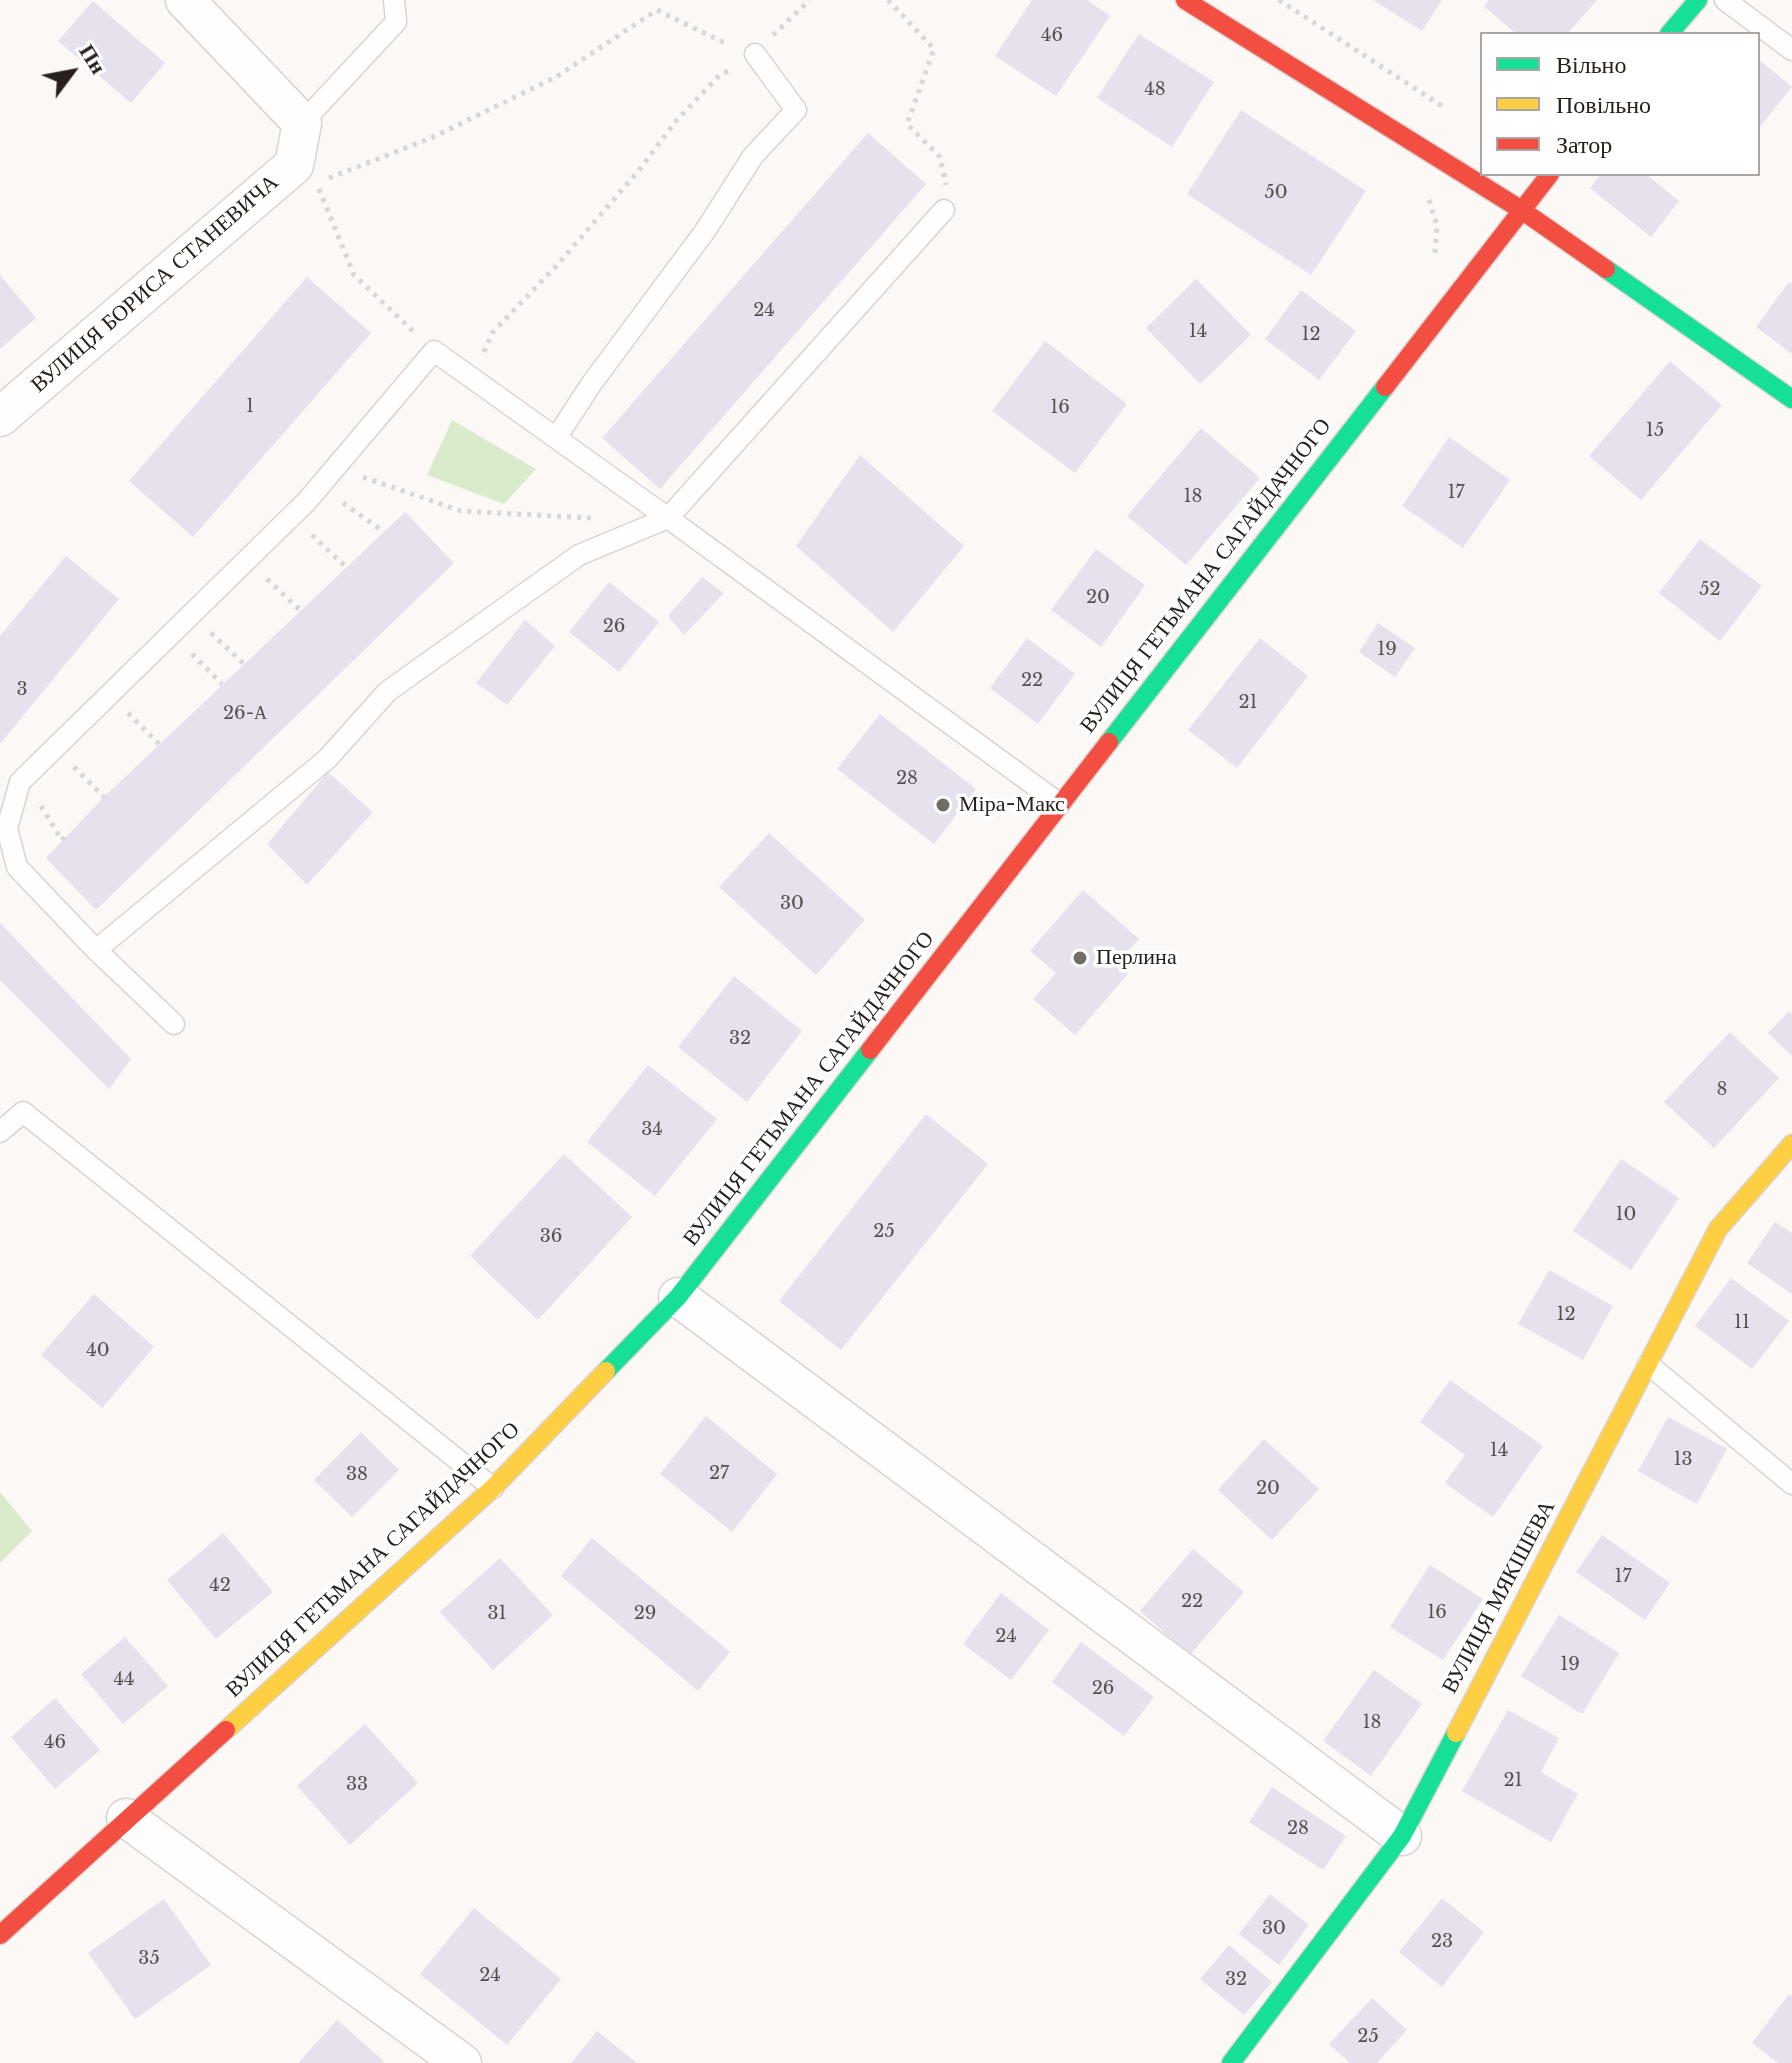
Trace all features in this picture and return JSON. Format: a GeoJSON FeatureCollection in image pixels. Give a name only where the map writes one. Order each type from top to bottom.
{"type":"FeatureCollection","features":[{"type":"Feature","properties":{"kind":"main road"},"geometry":{"type":"LineString","coordinates":[[1185,0],[1520,209],[1792,399]]}},
{"type":"Feature","properties":{"kind":"main road"},"geometry":{"type":"LineString","coordinates":[[1671,32],[1698,0]]}},
{"type":"Feature","properties":{"kind":"main road","name":"ВУЛИЦЯ ГЕТЬМАНА САГАЙДАЧНОГО"},"geometry":{"type":"LineString","coordinates":[[0,1935],[493,1488],[678,1297],[1548,176]]}},
{"type":"Feature","properties":{"kind":"main road","name":"ВУЛИЦЯ МЯКІШЕВА"},"geometry":{"type":"LineString","coordinates":[[1231,2063],[1402,1836],[1718,1229],[1792,1144]]}},
{"type":"Feature","properties":{"kind":"street"},"geometry":{"type":"LineString","coordinates":[[185,0],[302,123]]}},
{"type":"Feature","properties":{"kind":"street","name":"ВУЛИЦЯ БОРИСА СТАНЕВИЧА"},"geometry":{"type":"LineString","coordinates":[[0,417],[294,165],[302,123]]}},
{"type":"Feature","properties":{"kind":"street"},"geometry":{"type":"LineString","coordinates":[[678,1297],[1402,1836]]}},
{"type":"Feature","properties":{"kind":"street"},"geometry":{"type":"LineString","coordinates":[[126,1818],[462,2063]]}},
{"type":"Feature","properties":{"kind":"lane"},"geometry":{"type":"LineString","coordinates":[[302,123],[396,22],[394,0]]}},
{"type":"Feature","properties":{"kind":"lane"},"geometry":{"type":"LineString","coordinates":[[1725,0],[1792,50]]}},
{"type":"Feature","properties":{"kind":"lane"},"geometry":{"type":"LineString","coordinates":[[556,438],[592,383],[705,231],[753,156],[796,110],[755,54]]}},
{"type":"Feature","properties":{"kind":"lane"},"geometry":{"type":"LineString","coordinates":[[96,950],[327,759],[388,691],[579,555],[668,518],[944,210]]}},
{"type":"Feature","properties":{"kind":"lane"},"geometry":{"type":"LineString","coordinates":[[174,1024],[96,950],[17,867],[5,843],[20,782],[307,501],[434,351],[1060,804]]}},
{"type":"Feature","properties":{"kind":"lane"},"geometry":{"type":"LineString","coordinates":[[0,1132],[23,1112],[493,1488]]}},
{"type":"Feature","properties":{"kind":"lane"},"geometry":{"type":"LineString","coordinates":[[1648,1364],[1792,1484]]}},
{"type":"Feature","properties":{"kind":"path"},"geometry":{"type":"LineString","coordinates":[[473,379],[492,333],[559,263],[640,169],[676,121],[718,77],[755,54],[810,0]]}},
{"type":"Feature","properties":{"kind":"path"},"geometry":{"type":"LineString","coordinates":[[888,0],[934,49],[907,124],[940,157],[946,177],[944,210]]}},
{"type":"Feature","properties":{"kind":"path"},"geometry":{"type":"LineString","coordinates":[[1279,0],[1442,106]]}},
{"type":"Feature","properties":{"kind":"path"},"geometry":{"type":"LineString","coordinates":[[434,351],[354,275],[316,182],[366,166],[556,77],[657,10],[713,39],[755,54]]}},
{"type":"Feature","properties":{"kind":"path"},"geometry":{"type":"LineString","coordinates":[[1427,193],[1437,226],[1435,264]]}},
{"type":"Feature","properties":{"kind":"path"},"geometry":{"type":"LineString","coordinates":[[336,498],[384,532]]}},
{"type":"Feature","properties":{"kind":"path"},"geometry":{"type":"LineString","coordinates":[[461,511],[503,516],[597,519]]}},
{"type":"Feature","properties":{"kind":"path"},"geometry":{"type":"LineString","coordinates":[[305,528],[347,568]]}},
{"type":"Feature","properties":{"kind":"path"},"geometry":{"type":"LineString","coordinates":[[260,573],[301,611]]}},
{"type":"Feature","properties":{"kind":"path"},"geometry":{"type":"LineString","coordinates":[[204,627],[244,664]]}},
{"type":"Feature","properties":{"kind":"path"},"geometry":{"type":"LineString","coordinates":[[186,647],[222,684]]}},
{"type":"Feature","properties":{"kind":"path"},"geometry":{"type":"LineString","coordinates":[[124,710],[160,745]]}},
{"type":"Feature","properties":{"kind":"path"},"geometry":{"type":"LineString","coordinates":[[71,763],[104,797]]}},
{"type":"Feature","properties":{"kind":"path"},"geometry":{"type":"LineString","coordinates":[[36,798],[62,840],[67,835]]}},
{"type":"Feature","properties":{"kind":"green space"},"geometry":{"type":"Polygon","coordinates":[[[452,420],[536,469],[504,504],[427,475],[452,420]]]}},
{"type":"Feature","properties":{"kind":"green space"},"geometry":{"type":"Polygon","coordinates":[[[0,1492],[32,1531],[0,1563],[0,1492]]]}},
{"type":"Feature","properties":{"kind":"building"},"geometry":{"type":"Polygon","coordinates":[[[1032,0],[1087,0],[1110,16],[1056,96],[995,56],[1032,0]]]}},
{"type":"Feature","properties":{"kind":"building"},"geometry":{"type":"Polygon","coordinates":[[[1373,0],[1442,0],[1422,31],[1373,0]]]}},
{"type":"Feature","properties":{"kind":"building"},"geometry":{"type":"Polygon","coordinates":[[[1489,0],[1597,0],[1569,32],[1514,32],[1484,6],[1489,0]]]}},
{"type":"Feature","properties":{"kind":"building"},"geometry":{"type":"Polygon","coordinates":[[[93,1],[165,63],[131,103],[58,41],[93,1]]]}},
{"type":"Feature","properties":{"kind":"building"},"geometry":{"type":"Polygon","coordinates":[[[1139,34],[1214,82],[1172,147],[1097,98],[1139,34]]]}},
{"type":"Feature","properties":{"kind":"building"},"geometry":{"type":"Polygon","coordinates":[[[1760,61],[1792,87],[1760,127],[1760,61]]]}},
{"type":"Feature","properties":{"kind":"building"},"geometry":{"type":"Polygon","coordinates":[[[1241,110],[1366,191],[1311,275],[1187,194],[1241,110]]]}},
{"type":"Feature","properties":{"kind":"building"},"geometry":{"type":"Polygon","coordinates":[[[868,133],[926,184],[660,489],[602,438],[868,133]]]}},
{"type":"Feature","properties":{"kind":"building"},"geometry":{"type":"Polygon","coordinates":[[[1599,176],[1648,176],[1679,201],[1651,237],[1590,188],[1599,176]]]}},
{"type":"Feature","properties":{"kind":"building"},"geometry":{"type":"Polygon","coordinates":[[[0,275],[36,318],[0,349],[0,275]]]}},
{"type":"Feature","properties":{"kind":"building"},"geometry":{"type":"Polygon","coordinates":[[[307,277],[371,333],[193,537],[129,481],[307,277]]]}},
{"type":"Feature","properties":{"kind":"building"},"geometry":{"type":"Polygon","coordinates":[[[1196,279],[1251,335],[1200,384],[1146,328],[1196,279]]]}},
{"type":"Feature","properties":{"kind":"building"},"geometry":{"type":"Polygon","coordinates":[[[1789,282],[1792,284],[1792,354],[1756,327],[1789,282]]]}},
{"type":"Feature","properties":{"kind":"building"},"geometry":{"type":"Polygon","coordinates":[[[1301,290],[1356,331],[1319,380],[1265,339],[1301,290]]]}},
{"type":"Feature","properties":{"kind":"building"},"geometry":{"type":"Polygon","coordinates":[[[1045,341],[1127,404],[1075,473],[992,411],[1045,341]]]}},
{"type":"Feature","properties":{"kind":"building"},"geometry":{"type":"Polygon","coordinates":[[[1670,361],[1722,405],[1641,500],[1589,456],[1670,361]]]}},
{"type":"Feature","properties":{"kind":"building"},"geometry":{"type":"Polygon","coordinates":[[[1201,428],[1260,478],[1186,565],[1127,516],[1201,428]]]}},
{"type":"Feature","properties":{"kind":"building"},"geometry":{"type":"Polygon","coordinates":[[[1449,437],[1510,480],[1463,548],[1402,506],[1449,437]]]}},
{"type":"Feature","properties":{"kind":"building"},"geometry":{"type":"Polygon","coordinates":[[[860,455],[964,546],[893,632],[796,546],[860,455]]]}},
{"type":"Feature","properties":{"kind":"building"},"geometry":{"type":"Polygon","coordinates":[[[405,512],[454,563],[96,910],[46,858],[104,797],[405,512]]]}},
{"type":"Feature","properties":{"kind":"building"},"geometry":{"type":"Polygon","coordinates":[[[1700,539],[1762,586],[1720,641],[1659,593],[1700,539]]]}},
{"type":"Feature","properties":{"kind":"building"},"geometry":{"type":"Polygon","coordinates":[[[1096,549],[1145,585],[1101,647],[1051,610],[1096,549]]]}},
{"type":"Feature","properties":{"kind":"building"},"geometry":{"type":"Polygon","coordinates":[[[66,556],[119,599],[0,744],[0,636],[66,556]]]}},
{"type":"Feature","properties":{"kind":"building"},"geometry":{"type":"Polygon","coordinates":[[[702,577],[724,593],[684,635],[668,616],[702,577]]]}},
{"type":"Feature","properties":{"kind":"building"},"geometry":{"type":"Polygon","coordinates":[[[609,582],[659,622],[619,672],[569,632],[609,582]]]}},
{"type":"Feature","properties":{"kind":"building"},"geometry":{"type":"Polygon","coordinates":[[[525,620],[555,646],[507,705],[476,683],[525,620]]]}},
{"type":"Feature","properties":{"kind":"building"},"geometry":{"type":"Polygon","coordinates":[[[1378,623],[1415,648],[1395,677],[1359,652],[1378,623]]]}},
{"type":"Feature","properties":{"kind":"building"},"geometry":{"type":"Polygon","coordinates":[[[1027,638],[1075,674],[1038,724],[990,688],[1027,638]]]}},
{"type":"Feature","properties":{"kind":"building"},"geometry":{"type":"Polygon","coordinates":[[[1260,638],[1308,676],[1237,768],[1188,730],[1260,638]]]}},
{"type":"Feature","properties":{"kind":"building"},"geometry":{"type":"Polygon","coordinates":[[[880,714],[976,789],[934,844],[837,769],[880,714]]]}},
{"type":"Feature","properties":{"kind":"building"},"geometry":{"type":"Polygon","coordinates":[[[328,772],[373,812],[307,885],[267,844],[328,772]]]}},
{"type":"Feature","properties":{"kind":"building"},"geometry":{"type":"Polygon","coordinates":[[[769,833],[865,920],[816,975],[719,887],[769,833]]]}},
{"type":"Feature","properties":{"kind":"building","name":"Перлина"},"geometry":{"type":"Polygon","coordinates":[[[1083,890],[1139,939],[1117,964],[1128,974],[1075,1035],[1033,999],[1056,973],[1030,951],[1083,890]]]}},
{"type":"Feature","properties":{"kind":"building"},"geometry":{"type":"Polygon","coordinates":[[[0,923],[131,1059],[109,1089],[0,980],[0,923]]]}},
{"type":"Feature","properties":{"kind":"building"},"geometry":{"type":"Polygon","coordinates":[[[734,976],[802,1031],[747,1102],[678,1047],[734,976]]]}},
{"type":"Feature","properties":{"kind":"building"},"geometry":{"type":"Polygon","coordinates":[[[1789,1011],[1792,1014],[1792,1056],[1768,1033],[1789,1011]]]}},
{"type":"Feature","properties":{"kind":"building"},"geometry":{"type":"Polygon","coordinates":[[[1730,1032],[1779,1078],[1714,1148],[1664,1102],[1730,1032]]]}},
{"type":"Feature","properties":{"kind":"building"},"geometry":{"type":"Polygon","coordinates":[[[648,1065],[717,1119],[655,1196],[587,1142],[648,1065]]]}},
{"type":"Feature","properties":{"kind":"building"},"geometry":{"type":"Polygon","coordinates":[[[926,1114],[988,1164],[841,1350],[779,1301],[926,1114]]]}},
{"type":"Feature","properties":{"kind":"building"},"geometry":{"type":"Polygon","coordinates":[[[564,1154],[632,1217],[538,1320],[470,1256],[564,1154]]]}},
{"type":"Feature","properties":{"kind":"building"},"geometry":{"type":"Polygon","coordinates":[[[1621,1159],[1679,1198],[1631,1270],[1573,1231],[1621,1159]]]}},
{"type":"Feature","properties":{"kind":"building"},"geometry":{"type":"Polygon","coordinates":[[[1775,1222],[1792,1233],[1792,1294],[1747,1263],[1775,1222]]]}},
{"type":"Feature","properties":{"kind":"building"},"geometry":{"type":"Polygon","coordinates":[[[1549,1270],[1613,1306],[1583,1360],[1518,1324],[1549,1270]]]}},
{"type":"Feature","properties":{"kind":"building"},"geometry":{"type":"Polygon","coordinates":[[[1731,1278],[1789,1321],[1752,1369],[1695,1326],[1731,1278]]]}},
{"type":"Feature","properties":{"kind":"building"},"geometry":{"type":"Polygon","coordinates":[[[94,1294],[154,1347],[102,1408],[41,1355],[94,1294]]]}},
{"type":"Feature","properties":{"kind":"building"},"geometry":{"type":"Polygon","coordinates":[[[1450,1380],[1543,1446],[1493,1517],[1445,1483],[1465,1455],[1420,1422],[1450,1380]]]}},
{"type":"Feature","properties":{"kind":"building"},"geometry":{"type":"Polygon","coordinates":[[[706,1416],[777,1474],[732,1532],[660,1474],[706,1416]]]}},
{"type":"Feature","properties":{"kind":"building"},"geometry":{"type":"Polygon","coordinates":[[[1668,1417],[1727,1449],[1697,1504],[1638,1471],[1668,1417]]]}},
{"type":"Feature","properties":{"kind":"building"},"geometry":{"type":"Polygon","coordinates":[[[361,1432],[399,1470],[352,1517],[314,1480],[361,1432]]]}},
{"type":"Feature","properties":{"kind":"building"},"geometry":{"type":"Polygon","coordinates":[[[1264,1439],[1319,1489],[1272,1540],[1218,1490],[1264,1439]]]}},
{"type":"Feature","properties":{"kind":"building"},"geometry":{"type":"Polygon","coordinates":[[[223,1533],[273,1592],[216,1639],[167,1580],[223,1533]]]}},
{"type":"Feature","properties":{"kind":"building"},"geometry":{"type":"Polygon","coordinates":[[[1602,1535],[1670,1583],[1645,1620],[1576,1572],[1602,1535]]]}},
{"type":"Feature","properties":{"kind":"building"},"geometry":{"type":"Polygon","coordinates":[[[592,1538],[730,1652],[698,1691],[561,1576],[592,1538]]]}},
{"type":"Feature","properties":{"kind":"building"},"geometry":{"type":"Polygon","coordinates":[[[1193,1549],[1244,1592],[1190,1655],[1140,1611],[1193,1549]]]}},
{"type":"Feature","properties":{"kind":"building"},"geometry":{"type":"Polygon","coordinates":[[[500,1558],[553,1615],[493,1670],[440,1612],[500,1558]]]}},
{"type":"Feature","properties":{"kind":"building"},"geometry":{"type":"Polygon","coordinates":[[[1430,1565],[1483,1599],[1443,1660],[1390,1627],[1430,1565]]]}},
{"type":"Feature","properties":{"kind":"building"},"geometry":{"type":"Polygon","coordinates":[[[1001,1593],[1049,1630],[1011,1680],[963,1644],[1001,1593]]]}},
{"type":"Feature","properties":{"kind":"building"},"geometry":{"type":"Polygon","coordinates":[[[1559,1615],[1619,1653],[1582,1714],[1521,1676],[1559,1615]]]}},
{"type":"Feature","properties":{"kind":"building"},"geometry":{"type":"Polygon","coordinates":[[[125,1637],[168,1686],[123,1724],[81,1674],[125,1637]]]}},
{"type":"Feature","properties":{"kind":"building"},"geometry":{"type":"Polygon","coordinates":[[[1081,1642],[1154,1697],[1124,1736],[1052,1682],[1081,1642]]]}},
{"type":"Feature","properties":{"kind":"building"},"geometry":{"type":"Polygon","coordinates":[[[1374,1670],[1422,1704],[1371,1776],[1323,1741],[1374,1670]]]}},
{"type":"Feature","properties":{"kind":"building"},"geometry":{"type":"Polygon","coordinates":[[[55,1698],[100,1750],[55,1789],[11,1737],[55,1698]]]}},
{"type":"Feature","properties":{"kind":"building"},"geometry":{"type":"Polygon","coordinates":[[[1508,1710],[1559,1738],[1541,1772],[1578,1794],[1551,1842],[1462,1791],[1508,1710]]]}},
{"type":"Feature","properties":{"kind":"building"},"geometry":{"type":"Polygon","coordinates":[[[365,1724],[418,1783],[350,1845],[297,1786],[365,1724]]]}},
{"type":"Feature","properties":{"kind":"building"},"geometry":{"type":"Polygon","coordinates":[[[1272,1787],[1346,1836],[1323,1870],[1249,1822],[1272,1787]]]}},
{"type":"Feature","properties":{"kind":"building"},"geometry":{"type":"Polygon","coordinates":[[[1270,1894],[1309,1925],[1279,1965],[1239,1934],[1270,1894]]]}},
{"type":"Feature","properties":{"kind":"building"},"geometry":{"type":"Polygon","coordinates":[[[1442,1898],[1484,1932],[1442,1987],[1399,1952],[1442,1898]]]}},
{"type":"Feature","properties":{"kind":"building"},"geometry":{"type":"Polygon","coordinates":[[[164,1899],[211,1965],[135,2019],[88,1953],[164,1899]]]}},
{"type":"Feature","properties":{"kind":"building"},"geometry":{"type":"Polygon","coordinates":[[[474,1908],[561,1979],[507,2045],[420,1974],[474,1908]]]}},
{"type":"Feature","properties":{"kind":"building"},"geometry":{"type":"Polygon","coordinates":[[[1229,1945],[1272,1982],[1244,2015],[1200,1979],[1229,1945]]]}},
{"type":"Feature","properties":{"kind":"building"},"geometry":{"type":"Polygon","coordinates":[[[1789,1994],[1792,1997],[1792,2063],[1778,2063],[1752,2043],[1789,1994]]]}},
{"type":"Feature","properties":{"kind":"building"},"geometry":{"type":"Polygon","coordinates":[[[1372,1998],[1407,2030],[1377,2063],[1350,2063],[1329,2044],[1372,1998]]]}},
{"type":"Feature","properties":{"kind":"building"},"geometry":{"type":"Polygon","coordinates":[[[337,2020],[384,2061],[298,2063],[337,2020]]]}},
{"type":"Feature","properties":{"kind":"building"},"geometry":{"type":"Polygon","coordinates":[[[597,2031],[637,2063],[571,2063],[597,2031]]]}},
{"type":"Feature","properties":{"kind":"traffic: fast"},"geometry":{"type":"LineString","coordinates":[[1671,32],[1698,0]]}},
{"type":"Feature","properties":{"kind":"traffic: fast"},"geometry":{"type":"LineString","coordinates":[[1606,269],[1792,399]]}},
{"type":"Feature","properties":{"kind":"traffic: fast"},"geometry":{"type":"LineString","coordinates":[[1109,742],[1385,387]]}},
{"type":"Feature","properties":{"kind":"traffic: fast"},"geometry":{"type":"LineString","coordinates":[[606,1371],[678,1297],[870,1050]]}},
{"type":"Feature","properties":{"kind":"traffic: fast"},"geometry":{"type":"LineString","coordinates":[[1231,2063],[1402,1836],[1456,1733]]}},
{"type":"Feature","properties":{"kind":"traffic: slow"},"geometry":{"type":"LineString","coordinates":[[1456,1733],[1718,1229],[1792,1144]]}},
{"type":"Feature","properties":{"kind":"traffic: slow"},"geometry":{"type":"LineString","coordinates":[[226,1730],[493,1488],[606,1371]]}},
{"type":"Feature","properties":{"kind":"traffic: jam"},"geometry":{"type":"LineString","coordinates":[[1185,0],[1520,209],[1606,269]]}},
{"type":"Feature","properties":{"kind":"traffic: jam"},"geometry":{"type":"LineString","coordinates":[[1385,387],[1548,176]]}},
{"type":"Feature","properties":{"kind":"traffic: jam"},"geometry":{"type":"LineString","coordinates":[[870,1050],[1109,742]]}},
{"type":"Feature","properties":{"kind":"traffic: jam"},"geometry":{"type":"LineString","coordinates":[[0,1935],[226,1730]]}},
{"type":"Feature","properties":{"kind":"place","name":"Міра-Макс"},"geometry":{"type":"Point","coordinates":[943,805]}},
{"type":"Feature","properties":{"kind":"place","name":"Перлина"},"geometry":{"type":"Point","coordinates":[1080,958]}}]}
